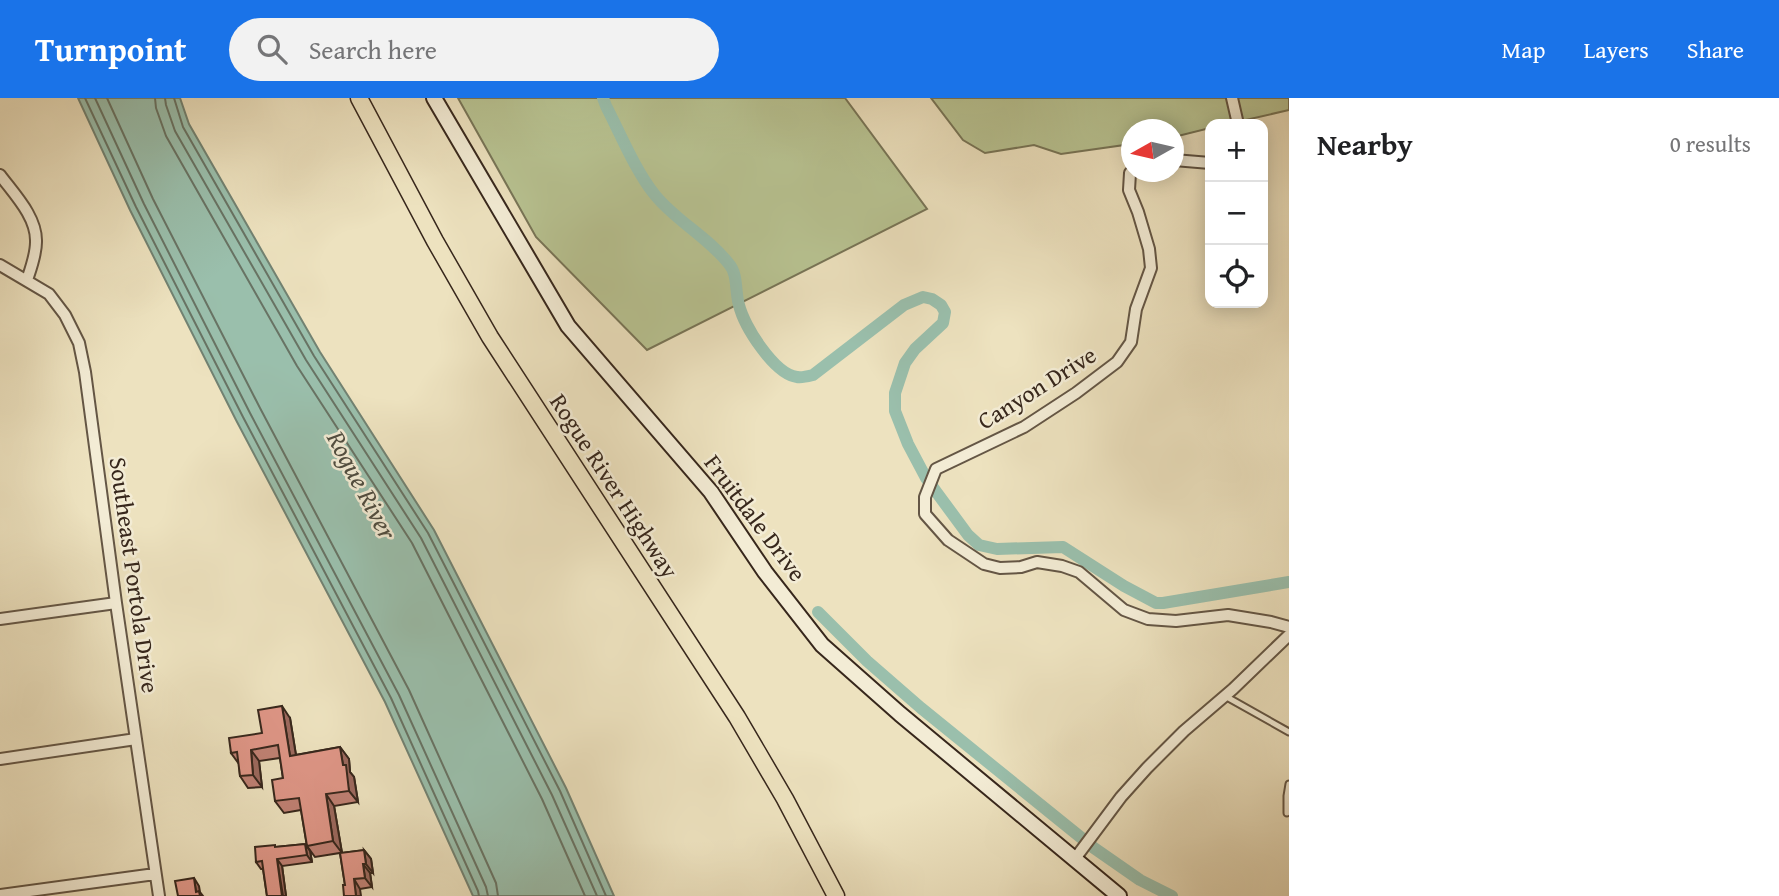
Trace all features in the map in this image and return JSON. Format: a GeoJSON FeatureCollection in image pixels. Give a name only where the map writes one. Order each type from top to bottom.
{"type":"FeatureCollection","features":[{"type":"Feature","properties":{"kind":"main road","name":"Rogue River Highway"},"geometry":{"type":"LineString","coordinates":[[359,98],[490,337],[737,717],[785,799],[836,896]]}},
{"type":"Feature","properties":{"kind":"street","name":"Fruitdale Drive"},"geometry":{"type":"LineString","coordinates":[[434,98],[568,326],[710,492],[765,572],[822,645],[900,714],[1119,896]]}},
{"type":"Feature","properties":{"kind":"street"},"geometry":{"type":"LineString","coordinates":[[1232,98],[1237,119]]}},
{"type":"Feature","properties":{"kind":"street"},"geometry":{"type":"LineString","coordinates":[[1184,161],[1205,163]]}},
{"type":"Feature","properties":{"kind":"street"},"geometry":{"type":"LineString","coordinates":[[0,175],[30,218],[36,240],[27,280]]}},
{"type":"Feature","properties":{"kind":"street","name":"Canyon Drive"},"geometry":{"type":"LineString","coordinates":[[1129,182],[1129,190],[1149,249],[1151,268],[1136,309],[1131,342],[1117,362],[1024,427],[936,469],[925,497],[925,514],[948,540],[984,564],[1000,568],[1021,567],[1037,562],[1062,566],[1079,572],[1124,610],[1148,619],[1176,621],[1228,615],[1289,627]]}},
{"type":"Feature","properties":{"kind":"street","name":"Southeast Portola Drive"},"geometry":{"type":"LineString","coordinates":[[0,265],[49,293],[79,343],[159,896]]}},
{"type":"Feature","properties":{"kind":"street"},"geometry":{"type":"LineString","coordinates":[[0,619],[116,603]]}},
{"type":"Feature","properties":{"kind":"street"},"geometry":{"type":"LineString","coordinates":[[1074,860],[1121,797],[1147,768],[1289,635]]}},
{"type":"Feature","properties":{"kind":"street"},"geometry":{"type":"LineString","coordinates":[[0,759],[136,739]]}},
{"type":"Feature","properties":{"kind":"street"},"geometry":{"type":"LineString","coordinates":[[0,895],[155,874]]}},
{"type":"Feature","properties":{"kind":"lane"},"geometry":{"type":"LineString","coordinates":[[1225,696],[1289,732]]}},
{"type":"Feature","properties":{"kind":"lane"},"geometry":{"type":"LineString","coordinates":[[1287,813],[1289,784]]}},
{"type":"Feature","properties":{"kind":"shaded area"},"geometry":{"type":"Polygon","coordinates":[[[458,98],[845,98],[927,209],[647,350],[536,237],[458,98]]]}},
{"type":"Feature","properties":{"kind":"shaded area"},"geometry":{"type":"Polygon","coordinates":[[[931,98],[1289,98],[1289,110],[1250,119],[1205,119],[1205,129],[1184,134],[1184,119],[1121,119],[1121,145],[1061,154],[1034,145],[985,153],[963,140],[931,98]]]}},
{"type":"Feature","properties":{"kind":"water","name":"Rogue River"},"geometry":{"type":"Polygon","coordinates":[[[78,98],[180,98],[189,124],[320,352],[434,530],[566,788],[614,896],[473,896],[385,702],[236,420],[130,210],[78,98]]]}},
{"type":"Feature","properties":{"kind":"building"},"geometry":{"type":"Polygon","coordinates":[[[282,706],[290,756],[340,747],[343,765],[346,765],[349,791],[326,794],[333,841],[307,846],[299,798],[275,801],[272,780],[283,778],[278,745],[251,750],[253,775],[240,776],[237,752],[231,753],[229,738],[262,733],[258,710],[282,706]]]}},
{"type":"Feature","properties":{"kind":"building"},"geometry":{"type":"Polygon","coordinates":[[[305,844],[307,855],[277,859],[282,896],[267,896],[262,861],[256,862],[255,847],[305,844]]]}},
{"type":"Feature","properties":{"kind":"building"},"geometry":{"type":"Polygon","coordinates":[[[364,850],[365,878],[354,879],[356,896],[344,896],[340,853],[364,850]]]}},
{"type":"Feature","properties":{"kind":"building"},"geometry":{"type":"Polygon","coordinates":[[[194,878],[196,892],[199,891],[200,896],[178,896],[175,881],[194,878]]]}},
{"type":"Feature","properties":{"kind":"waterway"},"geometry":{"type":"LineString","coordinates":[[603,98],[648,186],[672,213],[712,245],[732,268],[739,305],[747,325],[761,348],[788,374],[799,377],[813,375],[904,305],[923,297],[941,305],[945,312],[943,323],[915,349],[905,363],[895,393],[895,411],[926,478],[968,535],[979,545],[997,549],[1063,547],[1156,603],[1289,582]]}},
{"type":"Feature","properties":{"kind":"waterway"},"geometry":{"type":"LineString","coordinates":[[818,612],[867,661],[921,708],[1094,848],[1140,880],[1172,896]]}}]}
